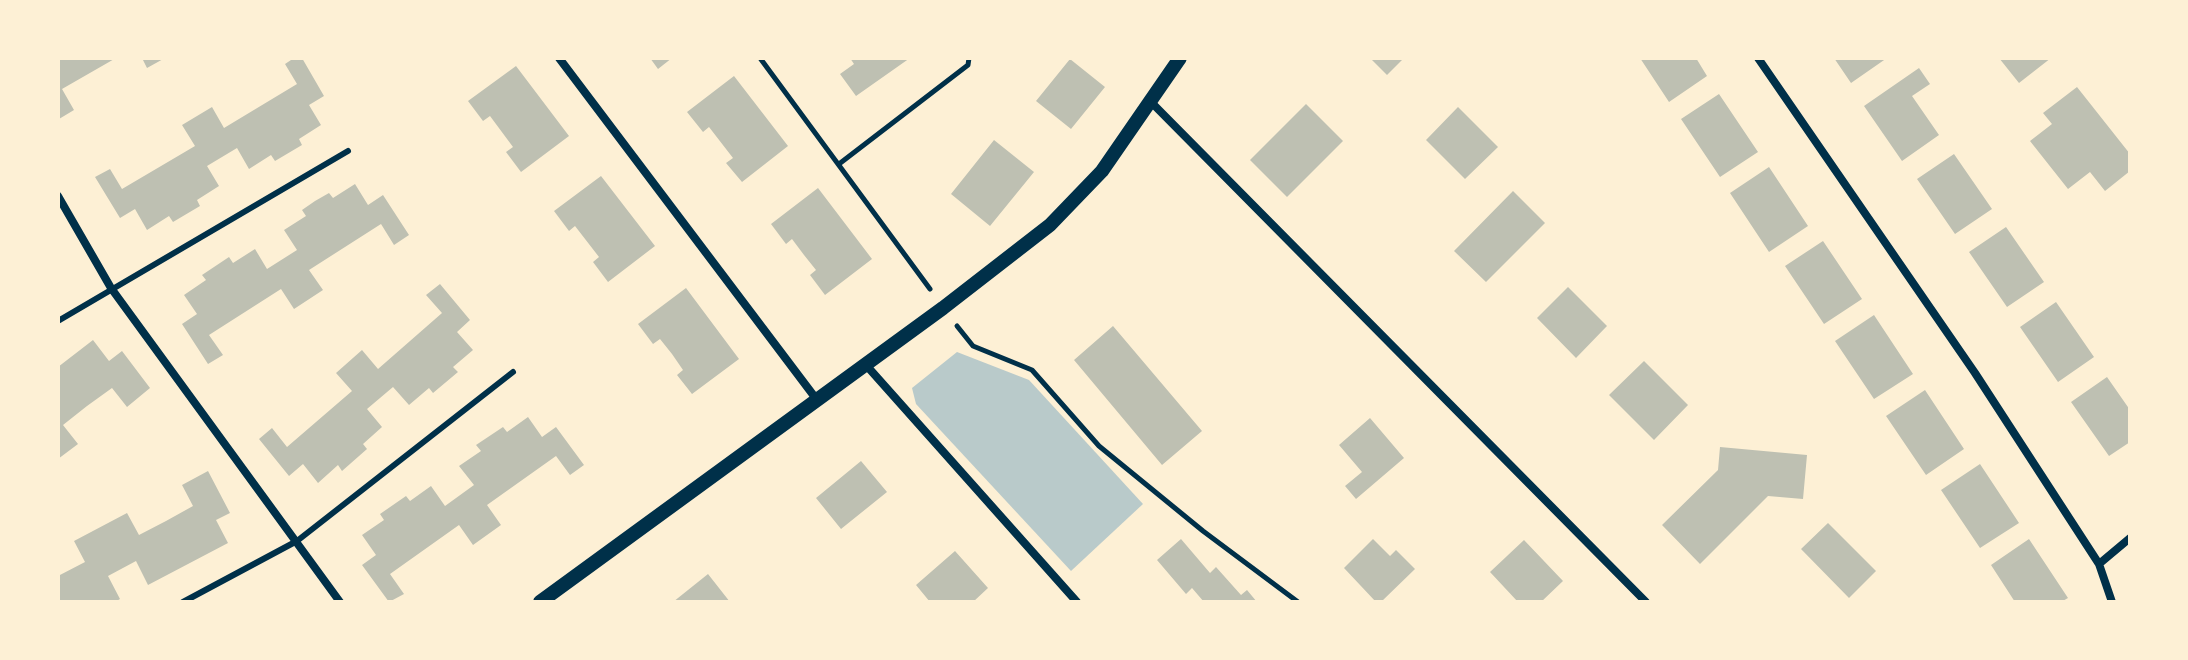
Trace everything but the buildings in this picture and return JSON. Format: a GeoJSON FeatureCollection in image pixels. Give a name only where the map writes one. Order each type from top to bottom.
{"type":"FeatureCollection","features":[{"type":"Feature","properties":{"kind":"street"},"geometry":{"type":"LineString","coordinates":[[559,58],[817,400]]}},
{"type":"Feature","properties":{"kind":"street"},"geometry":{"type":"LineString","coordinates":[[540,602],[866,365],[1050,225],[1079,197],[1152,103],[1180,58]]}},
{"type":"Feature","properties":{"kind":"street"},"geometry":{"type":"LineString","coordinates":[[1758,58],[1975,373],[2099,564],[2112,602]]}},
{"type":"Feature","properties":{"kind":"street"},"geometry":{"type":"LineString","coordinates":[[1152,103],[1646,602]]}},
{"type":"Feature","properties":{"kind":"street"},"geometry":{"type":"LineString","coordinates":[[58,196],[111,288],[340,602]]}},
{"type":"Feature","properties":{"kind":"street"},"geometry":{"type":"LineString","coordinates":[[866,365],[1077,602]]}},
{"type":"Feature","properties":{"kind":"street"},"geometry":{"type":"LineString","coordinates":[[2099,564],[2130,538]]}},
{"type":"Feature","properties":{"kind":"lane"},"geometry":{"type":"LineString","coordinates":[[58,321],[348,151]]}},
{"type":"Feature","properties":{"kind":"lane"},"geometry":{"type":"LineString","coordinates":[[183,602],[297,541],[513,372]]}},
{"type":"Feature","properties":{"kind":"path"},"geometry":{"type":"LineString","coordinates":[[760,58],[973,346],[1032,370],[1099,446],[1203,531],[1298,602]]}},
{"type":"Feature","properties":{"kind":"path"},"geometry":{"type":"LineString","coordinates":[[839,164],[968,65],[969,58]]}},
{"type":"Feature","properties":{"kind":"shaded area"},"geometry":{"type":"Polygon","coordinates":[[[957,352],[1029,380],[1143,504],[1071,571],[916,404],[912,388],[957,352]]]}}]}
